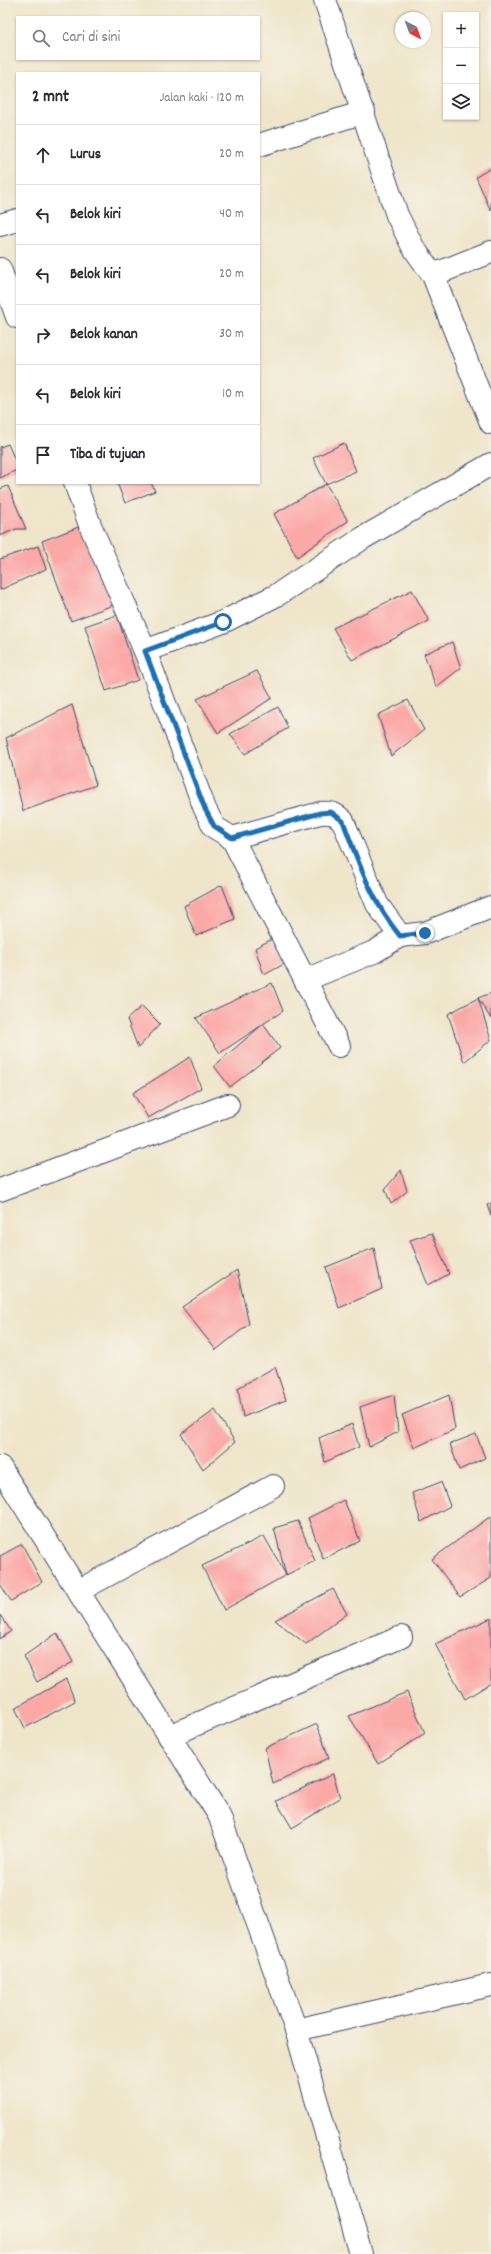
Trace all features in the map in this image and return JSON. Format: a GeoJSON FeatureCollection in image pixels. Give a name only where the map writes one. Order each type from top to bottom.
{"type":"FeatureCollection","features":[{"type":"Feature","properties":{"kind":"street"},"geometry":{"type":"LineString","coordinates":[[325,0],[364,112],[397,215],[413,247],[433,275],[491,423]]}},
{"type":"Feature","properties":{"kind":"street"},"geometry":{"type":"LineString","coordinates":[[260,144],[364,112]]}},
{"type":"Feature","properties":{"kind":"street"},"geometry":{"type":"LineString","coordinates":[[0,225],[16,220]]}},
{"type":"Feature","properties":{"kind":"street"},"geometry":{"type":"LineString","coordinates":[[433,275],[491,252]]}},
{"type":"Feature","properties":{"kind":"street"},"geometry":{"type":"LineString","coordinates":[[0,269],[16,314]]}},
{"type":"Feature","properties":{"kind":"street"},"geometry":{"type":"LineString","coordinates":[[145,651],[223,622],[277,595],[363,538],[491,464]]}},
{"type":"Feature","properties":{"kind":"street"},"geometry":{"type":"LineString","coordinates":[[75,484],[90,526],[145,651],[205,809],[214,826],[232,838],[339,1046]]}},
{"type":"Feature","properties":{"kind":"street"},"geometry":{"type":"LineString","coordinates":[[232,838],[320,813],[331,812],[337,815],[343,821],[377,904],[400,936]]}},
{"type":"Feature","properties":{"kind":"street"},"geometry":{"type":"LineString","coordinates":[[305,980],[374,952],[400,936],[425,933],[491,907]]}},
{"type":"Feature","properties":{"kind":"street"},"geometry":{"type":"LineString","coordinates":[[0,1190],[228,1104]]}},
{"type":"Feature","properties":{"kind":"street"},"geometry":{"type":"LineString","coordinates":[[0,1467],[219,1815],[296,2030],[361,2254]]}},
{"type":"Feature","properties":{"kind":"street"},"geometry":{"type":"LineString","coordinates":[[78,1591],[273,1486]]}},
{"type":"Feature","properties":{"kind":"street"},"geometry":{"type":"LineString","coordinates":[[169,1736],[401,1637]]}},
{"type":"Feature","properties":{"kind":"street"},"geometry":{"type":"LineString","coordinates":[[296,2030],[491,1985]]}},
{"type":"Feature","properties":{"kind":"building"},"geometry":{"type":"Polygon","coordinates":[[[491,168],[491,211],[476,177],[491,168]]]}},
{"type":"Feature","properties":{"kind":"building"},"geometry":{"type":"Polygon","coordinates":[[[344,443],[356,471],[326,484],[313,458],[344,443]]]}},
{"type":"Feature","properties":{"kind":"building"},"geometry":{"type":"Polygon","coordinates":[[[8,444],[16,463],[16,470],[0,478],[0,447],[8,444]]]}},
{"type":"Feature","properties":{"kind":"building"},"geometry":{"type":"Polygon","coordinates":[[[117,484],[152,484],[155,491],[125,503],[117,484]]]}},
{"type":"Feature","properties":{"kind":"building"},"geometry":{"type":"Polygon","coordinates":[[[326,484],[348,521],[297,557],[274,514],[326,484]]]}},
{"type":"Feature","properties":{"kind":"building"},"geometry":{"type":"Polygon","coordinates":[[[8,486],[26,529],[16,529],[0,536],[0,489],[8,486]]]}},
{"type":"Feature","properties":{"kind":"building"},"geometry":{"type":"Polygon","coordinates":[[[84,525],[113,605],[71,621],[42,541],[84,525]]]}},
{"type":"Feature","properties":{"kind":"building"},"geometry":{"type":"Polygon","coordinates":[[[38,546],[46,569],[0,590],[0,559],[38,546]]]}},
{"type":"Feature","properties":{"kind":"building"},"geometry":{"type":"Polygon","coordinates":[[[412,590],[429,621],[352,660],[333,628],[412,590]]]}},
{"type":"Feature","properties":{"kind":"building"},"geometry":{"type":"Polygon","coordinates":[[[117,615],[138,680],[106,691],[85,626],[117,615]]]}},
{"type":"Feature","properties":{"kind":"building"},"geometry":{"type":"Polygon","coordinates":[[[452,642],[461,668],[436,687],[424,654],[452,642]]]}},
{"type":"Feature","properties":{"kind":"building"},"geometry":{"type":"Polygon","coordinates":[[[257,671],[272,698],[218,733],[197,699],[257,671]]]}},
{"type":"Feature","properties":{"kind":"building"},"geometry":{"type":"Polygon","coordinates":[[[408,700],[424,730],[391,756],[378,715],[408,700]]]}},
{"type":"Feature","properties":{"kind":"building"},"geometry":{"type":"Polygon","coordinates":[[[72,705],[96,785],[23,811],[6,738],[72,705]]]}},
{"type":"Feature","properties":{"kind":"building"},"geometry":{"type":"Polygon","coordinates":[[[278,707],[288,728],[245,754],[230,734],[278,707]]]}},
{"type":"Feature","properties":{"kind":"building"},"geometry":{"type":"Polygon","coordinates":[[[222,885],[235,919],[196,936],[184,906],[222,885]]]}},
{"type":"Feature","properties":{"kind":"building"},"geometry":{"type":"Polygon","coordinates":[[[274,938],[286,963],[264,975],[255,948],[274,938]]]}},
{"type":"Feature","properties":{"kind":"building"},"geometry":{"type":"Polygon","coordinates":[[[272,983],[283,1011],[263,1024],[280,1048],[230,1087],[214,1066],[262,1025],[220,1053],[196,1018],[272,983]]]}},
{"type":"Feature","properties":{"kind":"building"},"geometry":{"type":"Polygon","coordinates":[[[491,993],[491,1019],[478,998],[491,993]]]}},
{"type":"Feature","properties":{"kind":"building"},"geometry":{"type":"Polygon","coordinates":[[[478,998],[491,1040],[464,1062],[448,1014],[478,998]]]}},
{"type":"Feature","properties":{"kind":"building"},"geometry":{"type":"Polygon","coordinates":[[[142,1006],[160,1024],[138,1048],[127,1019],[142,1006]]]}},
{"type":"Feature","properties":{"kind":"building"},"geometry":{"type":"Polygon","coordinates":[[[190,1057],[201,1088],[148,1118],[133,1093],[190,1057]]]}},
{"type":"Feature","properties":{"kind":"building"},"geometry":{"type":"Polygon","coordinates":[[[401,1170],[407,1191],[391,1204],[385,1189],[401,1170]]]}},
{"type":"Feature","properties":{"kind":"building"},"geometry":{"type":"Polygon","coordinates":[[[491,1203],[491,1216],[487,1205],[491,1203]]]}},
{"type":"Feature","properties":{"kind":"building"},"geometry":{"type":"Polygon","coordinates":[[[432,1233],[449,1274],[428,1285],[410,1240],[432,1233]]]}},
{"type":"Feature","properties":{"kind":"building"},"geometry":{"type":"Polygon","coordinates":[[[374,1248],[382,1289],[339,1308],[326,1267],[374,1248]]]}},
{"type":"Feature","properties":{"kind":"building"},"geometry":{"type":"Polygon","coordinates":[[[237,1270],[249,1324],[216,1350],[182,1307],[237,1270]]]}},
{"type":"Feature","properties":{"kind":"building"},"geometry":{"type":"Polygon","coordinates":[[[275,1367],[286,1400],[243,1417],[238,1388],[275,1367]]]}},
{"type":"Feature","properties":{"kind":"building"},"geometry":{"type":"Polygon","coordinates":[[[394,1395],[398,1432],[369,1447],[360,1407],[394,1395]]]}},
{"type":"Feature","properties":{"kind":"building"},"geometry":{"type":"Polygon","coordinates":[[[449,1395],[455,1429],[414,1448],[402,1415],[449,1395]]]}},
{"type":"Feature","properties":{"kind":"building"},"geometry":{"type":"Polygon","coordinates":[[[215,1410],[235,1442],[203,1469],[181,1434],[215,1410]]]}},
{"type":"Feature","properties":{"kind":"building"},"geometry":{"type":"Polygon","coordinates":[[[352,1424],[359,1447],[325,1462],[319,1438],[352,1424]]]}},
{"type":"Feature","properties":{"kind":"building"},"geometry":{"type":"Polygon","coordinates":[[[476,1434],[485,1458],[459,1470],[450,1444],[476,1434]]]}},
{"type":"Feature","properties":{"kind":"building"},"geometry":{"type":"Polygon","coordinates":[[[441,1482],[450,1506],[421,1522],[412,1493],[441,1482]]]}},
{"type":"Feature","properties":{"kind":"building"},"geometry":{"type":"Polygon","coordinates":[[[344,1500],[360,1541],[323,1559],[308,1518],[344,1500]]]}},
{"type":"Feature","properties":{"kind":"building"},"geometry":{"type":"Polygon","coordinates":[[[491,1516],[491,1578],[460,1597],[432,1559],[491,1516]]]}},
{"type":"Feature","properties":{"kind":"building"},"geometry":{"type":"Polygon","coordinates":[[[298,1521],[315,1561],[286,1575],[274,1528],[298,1521]]]}},
{"type":"Feature","properties":{"kind":"building"},"geometry":{"type":"Polygon","coordinates":[[[264,1536],[286,1575],[224,1610],[202,1566],[264,1536]]]}},
{"type":"Feature","properties":{"kind":"building"},"geometry":{"type":"Polygon","coordinates":[[[22,1544],[42,1582],[11,1601],[0,1584],[0,1556],[22,1544]]]}},
{"type":"Feature","properties":{"kind":"building"},"geometry":{"type":"Polygon","coordinates":[[[333,1589],[347,1614],[306,1644],[275,1620],[333,1589]]]}},
{"type":"Feature","properties":{"kind":"building"},"geometry":{"type":"Polygon","coordinates":[[[0,1615],[11,1631],[0,1639],[0,1615]]]}},
{"type":"Feature","properties":{"kind":"building"},"geometry":{"type":"Polygon","coordinates":[[[491,1618],[491,1683],[465,1699],[435,1644],[491,1618]]]}},
{"type":"Feature","properties":{"kind":"building"},"geometry":{"type":"Polygon","coordinates":[[[57,1633],[73,1662],[37,1682],[24,1656],[57,1633]]]}},
{"type":"Feature","properties":{"kind":"building"},"geometry":{"type":"Polygon","coordinates":[[[66,1679],[75,1701],[25,1728],[15,1708],[66,1679]]]}},
{"type":"Feature","properties":{"kind":"building"},"geometry":{"type":"Polygon","coordinates":[[[407,1692],[425,1733],[378,1764],[349,1716],[407,1692]]]}},
{"type":"Feature","properties":{"kind":"building"},"geometry":{"type":"Polygon","coordinates":[[[317,1724],[329,1758],[273,1784],[265,1748],[317,1724]]]}},
{"type":"Feature","properties":{"kind":"building"},"geometry":{"type":"Polygon","coordinates":[[[333,1774],[340,1798],[292,1828],[276,1801],[333,1774]]]}},
{"type":"Feature","properties":{"kind":"route"},"geometry":{"type":"LineString","coordinates":[[223,622],[145,651],[205,809],[214,826],[222,833],[232,838],[320,813],[331,812],[337,815],[343,821],[377,904],[386,919],[400,936],[425,933]]}}]}
